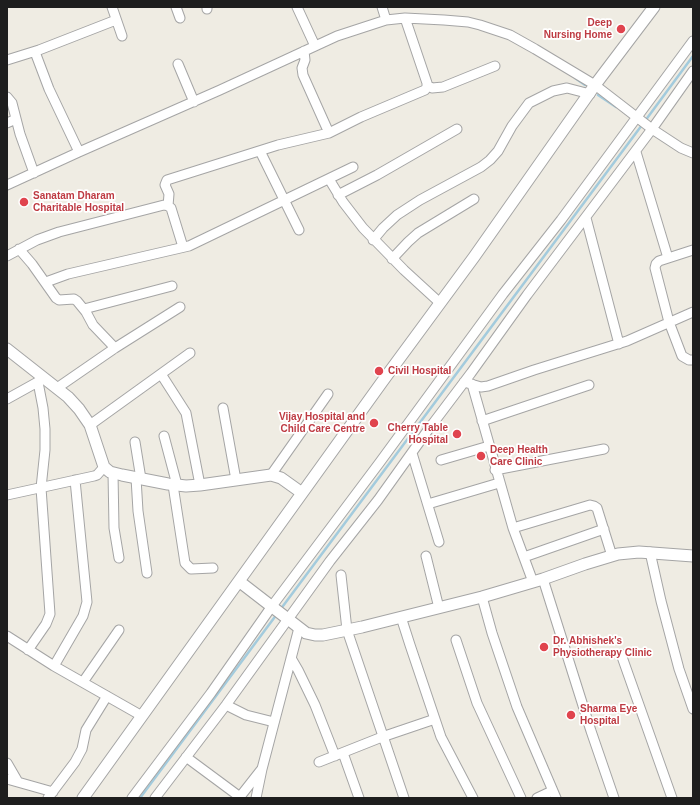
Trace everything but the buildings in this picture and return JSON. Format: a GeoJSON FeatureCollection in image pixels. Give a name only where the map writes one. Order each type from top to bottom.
{"type":"FeatureCollection","features":[{"type":"Feature","properties":{"kind":"street"},"geometry":{"type":"LineString","coordinates":[[112,7],[122,36]]}},
{"type":"Feature","properties":{"kind":"street"},"geometry":{"type":"LineString","coordinates":[[176,7],[180,18]]}},
{"type":"Feature","properties":{"kind":"street"},"geometry":{"type":"LineString","coordinates":[[382,7],[386,20]]}},
{"type":"Feature","properties":{"kind":"street"},"geometry":{"type":"LineString","coordinates":[[83,798],[240,582],[302,493],[592,90],[654,7]]}},
{"type":"Feature","properties":{"kind":"street"},"geometry":{"type":"LineString","coordinates":[[299,8],[315,46]]}},
{"type":"Feature","properties":{"kind":"street"},"geometry":{"type":"LineString","coordinates":[[168,206],[169,194],[165,185],[167,180],[260,151],[329,133],[361,117],[425,90],[427,85],[405,18]]}},
{"type":"Feature","properties":{"kind":"street"},"geometry":{"type":"LineString","coordinates":[[7,185],[194,102],[337,36],[386,20],[405,18],[450,20],[480,24],[510,35],[529,45],[592,90],[645,123],[681,148],[693,153]]}},
{"type":"Feature","properties":{"kind":"street"},"geometry":{"type":"LineString","coordinates":[[7,60],[35,52],[116,20]]}},
{"type":"Feature","properties":{"kind":"street"},"geometry":{"type":"LineString","coordinates":[[132,798],[211,693],[279,612],[330,561],[378,500],[412,453],[468,383],[527,295],[636,152],[645,123],[693,41]]}},
{"type":"Feature","properties":{"kind":"street"},"geometry":{"type":"LineString","coordinates":[[304,51],[305,60],[302,68],[303,75],[329,133]]}},
{"type":"Feature","properties":{"kind":"street"},"geometry":{"type":"LineString","coordinates":[[35,52],[49,90],[79,152]]}},
{"type":"Feature","properties":{"kind":"street"},"geometry":{"type":"LineString","coordinates":[[178,64],[194,102]]}},
{"type":"Feature","properties":{"kind":"street"},"geometry":{"type":"LineString","coordinates":[[427,85],[437,88],[443,87],[495,66]]}},
{"type":"Feature","properties":{"kind":"street"},"geometry":{"type":"LineString","coordinates":[[155,798],[226,705],[279,612],[380,462],[503,294],[561,220],[645,123],[693,71]]}},
{"type":"Feature","properties":{"kind":"street"},"geometry":{"type":"LineString","coordinates":[[373,240],[382,228],[396,215],[420,200],[481,167],[490,160],[498,151],[512,126],[529,103],[553,91],[567,88],[592,90]]}},
{"type":"Feature","properties":{"kind":"street"},"geometry":{"type":"LineString","coordinates":[[7,97],[12,103],[20,134],[34,173]]}},
{"type":"Feature","properties":{"kind":"street"},"geometry":{"type":"LineString","coordinates":[[7,123],[16,119]]}},
{"type":"Feature","properties":{"kind":"street"},"geometry":{"type":"LineString","coordinates":[[338,195],[377,175],[457,129]]}},
{"type":"Feature","properties":{"kind":"street"},"geometry":{"type":"LineString","coordinates":[[260,151],[299,230]]}},
{"type":"Feature","properties":{"kind":"street"},"geometry":{"type":"LineString","coordinates":[[636,152],[668,258]]}},
{"type":"Feature","properties":{"kind":"street"},"geometry":{"type":"LineString","coordinates":[[46,282],[68,274],[197,243],[353,168]]}},
{"type":"Feature","properties":{"kind":"street"},"geometry":{"type":"LineString","coordinates":[[329,179],[338,195],[373,240],[440,303]]}},
{"type":"Feature","properties":{"kind":"street"},"geometry":{"type":"LineString","coordinates":[[392,259],[418,233],[474,199]]}},
{"type":"Feature","properties":{"kind":"street"},"geometry":{"type":"LineString","coordinates":[[7,256],[37,240],[59,232],[164,205],[171,208],[183,247]]}},
{"type":"Feature","properties":{"kind":"street"},"geometry":{"type":"LineString","coordinates":[[586,218],[619,344]]}},
{"type":"Feature","properties":{"kind":"street"},"geometry":{"type":"LineString","coordinates":[[20,249],[46,282],[56,298],[59,300],[74,299],[84,309],[93,325],[115,348]]}},
{"type":"Feature","properties":{"kind":"street"},"geometry":{"type":"LineString","coordinates":[[693,250],[659,261],[655,268],[669,322],[682,356],[689,360],[693,360]]}},
{"type":"Feature","properties":{"kind":"street"},"geometry":{"type":"LineString","coordinates":[[84,309],[172,286]]}},
{"type":"Feature","properties":{"kind":"street"},"geometry":{"type":"LineString","coordinates":[[56,388],[180,306]]}},
{"type":"Feature","properties":{"kind":"street"},"geometry":{"type":"LineString","coordinates":[[468,383],[488,386],[619,344],[693,312]]}},
{"type":"Feature","properties":{"kind":"street"},"geometry":{"type":"LineString","coordinates":[[7,349],[41,380],[56,388],[68,397],[90,424],[109,470],[114,528],[119,558]]}},
{"type":"Feature","properties":{"kind":"street"},"geometry":{"type":"LineString","coordinates":[[90,424],[190,353]]}},
{"type":"Feature","properties":{"kind":"street"},"geometry":{"type":"LineString","coordinates":[[161,374],[186,413],[200,485]]}},
{"type":"Feature","properties":{"kind":"street"},"geometry":{"type":"LineString","coordinates":[[7,399],[41,380]]}},
{"type":"Feature","properties":{"kind":"street"},"geometry":{"type":"LineString","coordinates":[[28,650],[46,624],[50,614],[41,488],[45,450],[45,429],[41,380]]}},
{"type":"Feature","properties":{"kind":"street"},"geometry":{"type":"LineString","coordinates":[[468,383],[482,421],[513,528],[524,557],[538,581],[614,798]]}},
{"type":"Feature","properties":{"kind":"street"},"geometry":{"type":"LineString","coordinates":[[482,421],[589,386]]}},
{"type":"Feature","properties":{"kind":"street"},"geometry":{"type":"LineString","coordinates":[[272,475],[328,394]]}},
{"type":"Feature","properties":{"kind":"street"},"geometry":{"type":"LineString","coordinates":[[223,408],[236,480]]}},
{"type":"Feature","properties":{"kind":"street"},"geometry":{"type":"LineString","coordinates":[[164,436],[175,485],[185,563],[191,569],[213,568]]}},
{"type":"Feature","properties":{"kind":"street"},"geometry":{"type":"LineString","coordinates":[[135,442],[138,478],[138,511],[147,573]]}},
{"type":"Feature","properties":{"kind":"street"},"geometry":{"type":"LineString","coordinates":[[441,460],[489,446]]}},
{"type":"Feature","properties":{"kind":"street"},"geometry":{"type":"LineString","coordinates":[[495,470],[604,449]]}},
{"type":"Feature","properties":{"kind":"street"},"geometry":{"type":"LineString","coordinates":[[412,453],[439,542]]}},
{"type":"Feature","properties":{"kind":"street"},"geometry":{"type":"LineString","coordinates":[[7,495],[97,475],[109,470],[138,478],[175,485],[200,485],[272,475],[281,478],[302,493]]}},
{"type":"Feature","properties":{"kind":"street"},"geometry":{"type":"LineString","coordinates":[[54,666],[83,616],[87,602],[75,480]]}},
{"type":"Feature","properties":{"kind":"street"},"geometry":{"type":"LineString","coordinates":[[428,504],[499,483]]}},
{"type":"Feature","properties":{"kind":"street"},"geometry":{"type":"LineString","coordinates":[[513,528],[590,505],[594,506],[597,508],[612,556]]}},
{"type":"Feature","properties":{"kind":"street"},"geometry":{"type":"LineString","coordinates":[[524,557],[604,529]]}},
{"type":"Feature","properties":{"kind":"street"},"geometry":{"type":"LineString","coordinates":[[240,582],[306,633],[323,635],[482,598],[612,556],[640,552],[693,556]]}},
{"type":"Feature","properties":{"kind":"street"},"geometry":{"type":"LineString","coordinates":[[650,552],[679,669],[690,688],[693,709]]}},
{"type":"Feature","properties":{"kind":"street"},"geometry":{"type":"LineString","coordinates":[[426,556],[439,608]]}},
{"type":"Feature","properties":{"kind":"street"},"geometry":{"type":"LineString","coordinates":[[341,575],[347,630],[382,738],[404,798]]}},
{"type":"Feature","properties":{"kind":"street"},"geometry":{"type":"LineString","coordinates":[[482,598],[517,707],[554,794],[537,798]]}},
{"type":"Feature","properties":{"kind":"street"},"geometry":{"type":"LineString","coordinates":[[402,617],[441,737],[473,798]]}},
{"type":"Feature","properties":{"kind":"street"},"geometry":{"type":"LineString","coordinates":[[256,798],[262,768],[299,628]]}},
{"type":"Feature","properties":{"kind":"street"},"geometry":{"type":"LineString","coordinates":[[83,682],[119,630]]}},
{"type":"Feature","properties":{"kind":"street"},"geometry":{"type":"LineString","coordinates":[[8,640],[142,716]]}},
{"type":"Feature","properties":{"kind":"street"},"geometry":{"type":"LineString","coordinates":[[456,640],[477,703],[521,798]]}},
{"type":"Feature","properties":{"kind":"street"},"geometry":{"type":"LineString","coordinates":[[621,654],[672,798]]}},
{"type":"Feature","properties":{"kind":"street"},"geometry":{"type":"LineString","coordinates":[[291,658],[339,754],[359,798]]}},
{"type":"Feature","properties":{"kind":"street"},"geometry":{"type":"LineString","coordinates":[[7,779],[51,795],[75,762],[82,749],[86,730],[107,696]]}},
{"type":"Feature","properties":{"kind":"street"},"geometry":{"type":"LineString","coordinates":[[226,705],[259,720],[274,722]]}},
{"type":"Feature","properties":{"kind":"street"},"geometry":{"type":"LineString","coordinates":[[319,762],[435,719]]}},
{"type":"Feature","properties":{"kind":"street"},"geometry":{"type":"LineString","coordinates":[[186,757],[240,798],[262,768]]}},
{"type":"Feature","properties":{"kind":"street"},"geometry":{"type":"LineString","coordinates":[[7,763],[18,782]]}},
{"type":"Feature","properties":{"kind":"waterway"},"geometry":{"type":"LineString","coordinates":[[645,121],[693,56]]}},
{"type":"Feature","properties":{"kind":"waterway"},"geometry":{"type":"LineString","coordinates":[[575,78],[585,85]]}},
{"type":"Feature","properties":{"kind":"waterway"},"geometry":{"type":"LineString","coordinates":[[598,95],[616,107]]}},
{"type":"Feature","properties":{"kind":"waterway"},"geometry":{"type":"LineString","coordinates":[[280,610],[642,125]]}},
{"type":"Feature","properties":{"kind":"waterway"},"geometry":{"type":"LineString","coordinates":[[140,798],[277,614]]}},
{"type":"Feature","properties":{"kind":"place","name":"Deep Nursing Home"},"geometry":{"type":"Point","coordinates":[621,29]}},
{"type":"Feature","properties":{"kind":"place","name":"Sanatam Dharam Charitable Hospital"},"geometry":{"type":"Point","coordinates":[24,202]}},
{"type":"Feature","properties":{"kind":"place","name":"Civil Hospital"},"geometry":{"type":"Point","coordinates":[379,371]}},
{"type":"Feature","properties":{"kind":"place","name":"Vijay Hospital and Child Care Centre"},"geometry":{"type":"Point","coordinates":[374,423]}},
{"type":"Feature","properties":{"kind":"place","name":"Cherry Table Hospital"},"geometry":{"type":"Point","coordinates":[457,434]}},
{"type":"Feature","properties":{"kind":"place","name":"Deep Health Care Clinic"},"geometry":{"type":"Point","coordinates":[481,456]}},
{"type":"Feature","properties":{"kind":"place","name":"Dr. Abhishek's Physiotherapy Clinic"},"geometry":{"type":"Point","coordinates":[544,647]}},
{"type":"Feature","properties":{"kind":"place","name":"Sharma Eye Hospital"},"geometry":{"type":"Point","coordinates":[571,715]}}]}
